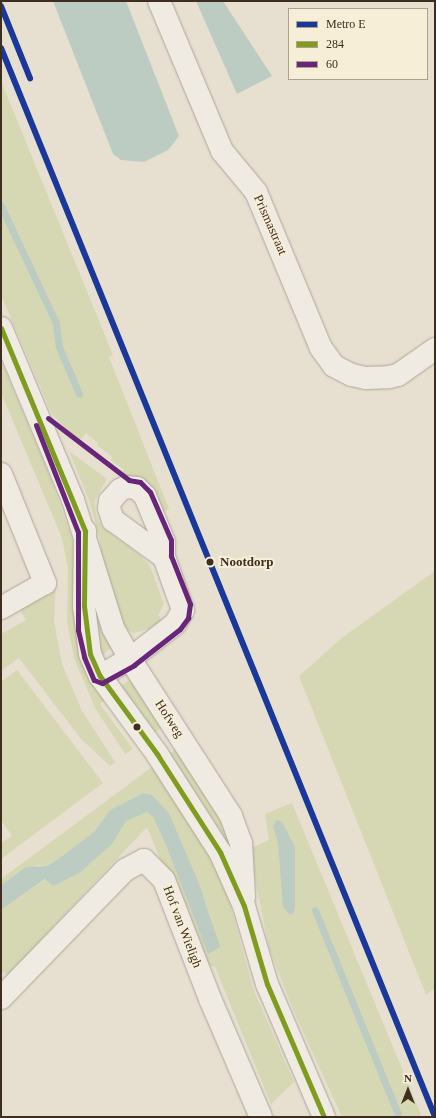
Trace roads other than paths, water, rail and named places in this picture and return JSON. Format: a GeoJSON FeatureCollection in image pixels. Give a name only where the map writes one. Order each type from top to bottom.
{"type":"FeatureCollection","features":[{"type":"Feature","properties":{"kind":"street","name":"Prismastraat"},"geometry":{"type":"LineString","coordinates":[[159,1],[222,151],[256,192],[321,348],[334,366],[352,375],[380,379],[398,375],[435,349]]}},
{"type":"Feature","properties":{"kind":"street","name":"Hofweg"},"geometry":{"type":"LineString","coordinates":[[1,328],[42,422],[84,531],[103,600],[130,660],[231,816],[241,843],[244,906]]}},
{"type":"Feature","properties":{"kind":"street"},"geometry":{"type":"LineString","coordinates":[[1,474],[45,583],[1,608]]}},
{"type":"Feature","properties":{"kind":"street","name":"Hofweg"},"geometry":{"type":"LineString","coordinates":[[84,531],[85,629],[90,654],[100,676],[202,821],[220,852],[244,906],[267,984],[324,1117]]}},
{"type":"Feature","properties":{"kind":"street"},"geometry":{"type":"LineString","coordinates":[[100,676],[130,660],[175,624],[182,615],[183,605],[164,557]]}},
{"type":"Feature","properties":{"kind":"street","name":"Hof van Wieligh"},"geometry":{"type":"LineString","coordinates":[[1,998],[125,870],[144,860],[164,880],[211,1001],[261,1117]]}},
{"type":"Feature","properties":{"kind":"waterway"},"geometry":{"type":"LineString","coordinates":[[1,206],[56,323],[59,347],[79,394]]}},
{"type":"Feature","properties":{"kind":"waterway"},"geometry":{"type":"LineString","coordinates":[[315,910],[399,1117]]}},
{"type":"Feature","properties":{"kind":"metro line","name":"E"},"geometry":{"type":"LineString","coordinates":[[1,6],[30,78]]}},
{"type":"Feature","properties":{"kind":"metro line","name":"E"},"geometry":{"type":"LineString","coordinates":[[1,48],[435,1117]]}},
{"type":"Feature","properties":{"kind":"place","name":"Nootdorp"},"geometry":{"type":"Point","coordinates":[210,562]}}]}
